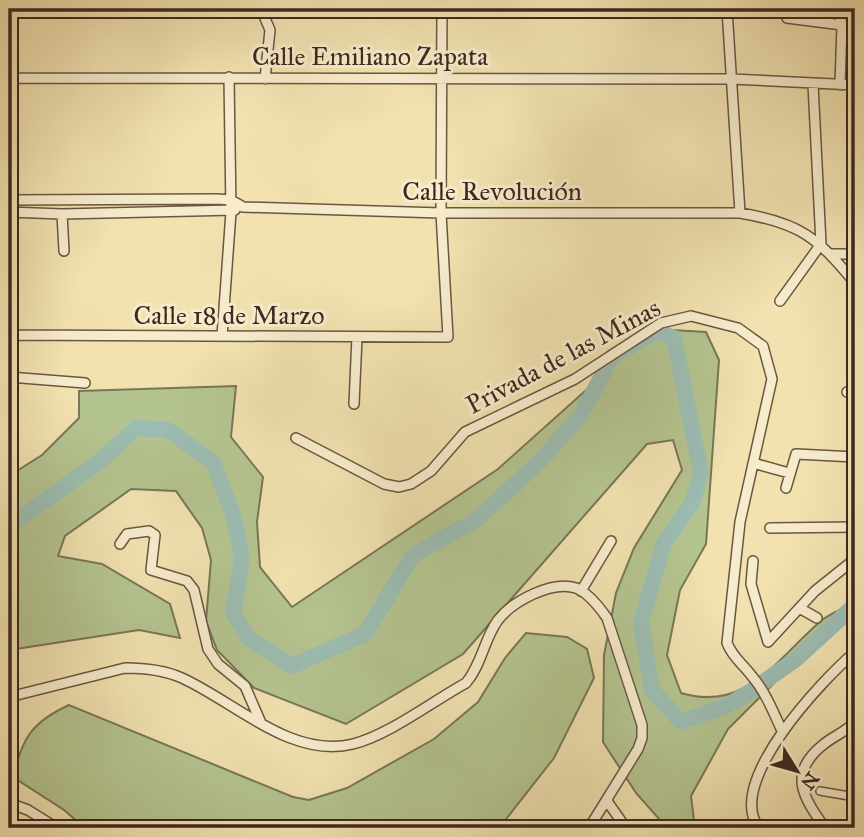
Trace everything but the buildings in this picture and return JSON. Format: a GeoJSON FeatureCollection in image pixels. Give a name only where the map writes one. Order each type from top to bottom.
{"type":"FeatureCollection","features":[{"type":"Feature","properties":{"kind":"street"},"geometry":{"type":"LineString","coordinates":[[261,9],[270,30],[265,79]]}},
{"type":"Feature","properties":{"kind":"street"},"geometry":{"type":"LineString","coordinates":[[441,213],[442,9]]}},
{"type":"Feature","properties":{"kind":"street"},"geometry":{"type":"LineString","coordinates":[[727,9],[740,213]]}},
{"type":"Feature","properties":{"kind":"street"},"geometry":{"type":"LineString","coordinates":[[839,9],[842,25],[840,85]]}},
{"type":"Feature","properties":{"kind":"street"},"geometry":{"type":"LineString","coordinates":[[787,18],[842,25]]}},
{"type":"Feature","properties":{"kind":"street"},"geometry":{"type":"LineString","coordinates":[[11,46],[9,378],[85,383]]}},
{"type":"Feature","properties":{"kind":"street"},"geometry":{"type":"LineString","coordinates":[[222,336],[231,212],[229,76]]}},
{"type":"Feature","properties":{"kind":"street","name":"Calle Emiliano Zapata"},"geometry":{"type":"LineString","coordinates":[[9,78],[229,76],[265,79],[731,79],[855,85]]}},
{"type":"Feature","properties":{"kind":"street"},"geometry":{"type":"LineString","coordinates":[[780,301],[821,244],[813,85]]}},
{"type":"Feature","properties":{"kind":"street","name":"Calle Revolución"},"geometry":{"type":"LineString","coordinates":[[11,200],[231,200],[243,206],[441,213],[740,213],[774,219],[821,244],[855,283]]}},
{"type":"Feature","properties":{"kind":"street","name":"Calle Revolución"},"geometry":{"type":"LineString","coordinates":[[10,212],[231,212],[243,206]]}},
{"type":"Feature","properties":{"kind":"street","name":"Calle 18 de Marzo"},"geometry":{"type":"LineString","coordinates":[[9,335],[448,337],[441,213]]}},
{"type":"Feature","properties":{"kind":"street"},"geometry":{"type":"LineString","coordinates":[[62,214],[64,251]]}},
{"type":"Feature","properties":{"kind":"street"},"geometry":{"type":"LineString","coordinates":[[831,254],[855,254]]}},
{"type":"Feature","properties":{"kind":"street","name":"Privada de las Minas"},"geometry":{"type":"LineString","coordinates":[[296,438],[384,484],[399,488],[431,471],[465,432],[575,379],[661,323],[691,316],[738,328],[763,346],[772,379],[740,522],[727,643],[732,656],[751,673],[765,695],[782,731]]}},
{"type":"Feature","properties":{"kind":"street"},"geometry":{"type":"LineString","coordinates":[[354,404],[357,337]]}},
{"type":"Feature","properties":{"kind":"street"},"geometry":{"type":"LineString","coordinates":[[786,488],[796,454],[855,457]]}},
{"type":"Feature","properties":{"kind":"street"},"geometry":{"type":"LineString","coordinates":[[753,463],[789,473]]}},
{"type":"Feature","properties":{"kind":"street"},"geometry":{"type":"LineString","coordinates":[[770,528],[855,527]]}},
{"type":"Feature","properties":{"kind":"street"},"geometry":{"type":"LineString","coordinates":[[120,544],[127,534],[149,531],[155,536],[152,570],[187,581],[194,590],[208,649],[218,664],[245,686],[261,723]]}},
{"type":"Feature","properties":{"kind":"street"},"geometry":{"type":"LineString","coordinates":[[581,591],[611,541]]}},
{"type":"Feature","properties":{"kind":"street"},"geometry":{"type":"LineString","coordinates":[[753,561],[751,584],[768,642],[815,591],[855,559]]}},
{"type":"Feature","properties":{"kind":"street"},"geometry":{"type":"LineString","coordinates":[[9,697],[125,668],[144,668],[183,678],[261,723],[312,745],[332,747],[355,744],[466,682],[477,669],[499,620],[519,602],[555,587],[581,591],[598,605],[607,618],[642,725],[638,749],[589,828]]}},
{"type":"Feature","properties":{"kind":"street"},"geometry":{"type":"LineString","coordinates":[[801,609],[817,618]]}},
{"type":"Feature","properties":{"kind":"street"},"geometry":{"type":"LineString","coordinates":[[733,826],[758,826],[752,804],[755,790],[782,731],[855,652]]}},
{"type":"Feature","properties":{"kind":"street"},"geometry":{"type":"LineString","coordinates":[[825,828],[802,790],[801,774],[811,756],[855,722]]}},
{"type":"Feature","properties":{"kind":"street"},"geometry":{"type":"LineString","coordinates":[[820,791],[855,797]]}},
{"type":"Feature","properties":{"kind":"street"},"geometry":{"type":"LineString","coordinates":[[607,801],[626,828]]}},
{"type":"Feature","properties":{"kind":"street"},"geometry":{"type":"LineString","coordinates":[[9,803],[28,810],[57,828]]}},
{"type":"Feature","properties":{"kind":"green space"},"geometry":{"type":"Polygon","coordinates":[[[672,330],[706,332],[719,360],[706,544],[680,590],[667,655],[681,693],[704,697],[725,695],[743,688],[760,678],[822,620],[855,602],[855,612],[779,678],[728,729],[691,796],[695,828],[667,828],[636,793],[603,742],[604,655],[616,593],[634,548],[682,470],[673,440],[647,444],[463,654],[346,724],[254,688],[217,650],[206,621],[211,560],[202,528],[176,491],[131,489],[65,536],[58,556],[102,564],[170,604],[180,638],[139,630],[9,650],[9,476],[42,455],[79,418],[79,391],[236,386],[231,437],[263,477],[257,522],[260,567],[292,607],[498,469],[624,356],[672,330]]]}},
{"type":"Feature","properties":{"kind":"green space"},"geometry":{"type":"Polygon","coordinates":[[[526,633],[567,637],[587,649],[594,678],[554,758],[499,828],[85,828],[64,810],[13,777],[20,752],[37,725],[69,705],[293,797],[309,800],[347,788],[434,739],[478,702],[505,658],[526,633]]]}},
{"type":"Feature","properties":{"kind":"waterway"},"geometry":{"type":"LineString","coordinates":[[9,526],[99,462],[136,428],[168,430],[213,462],[233,514],[242,559],[233,613],[248,638],[292,666],[365,634],[413,555],[476,520],[540,461],[580,416],[613,356],[657,331],[674,338],[701,472],[692,503],[664,543],[641,622],[652,690],[681,722],[724,707],[795,660],[855,605]]}}]}
